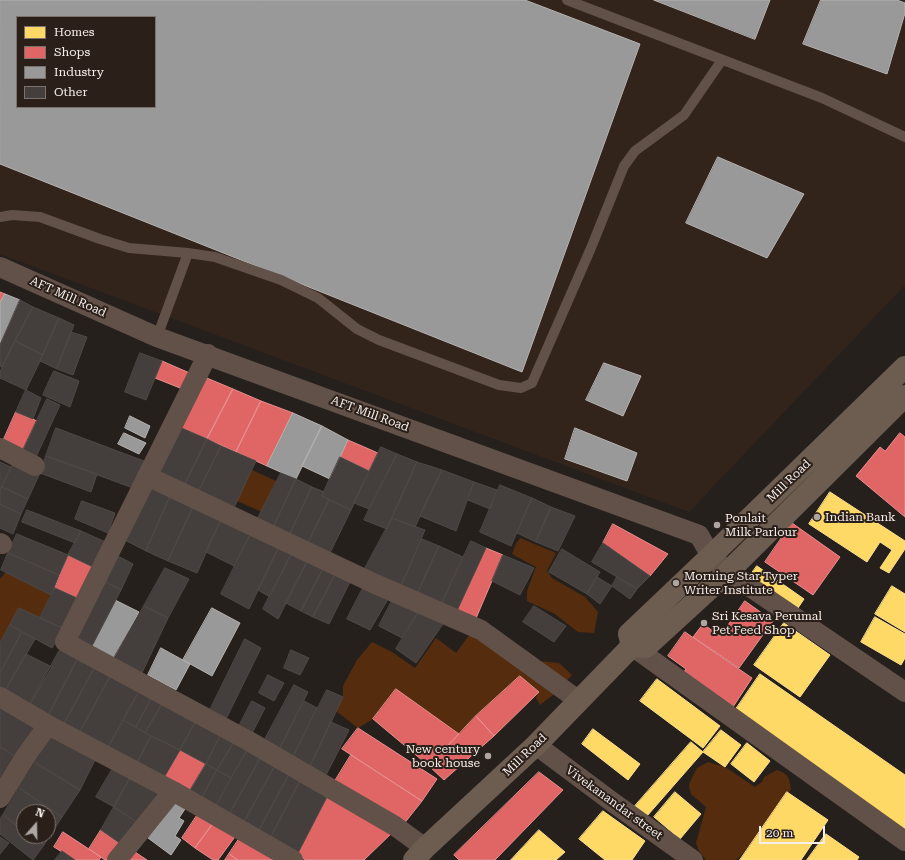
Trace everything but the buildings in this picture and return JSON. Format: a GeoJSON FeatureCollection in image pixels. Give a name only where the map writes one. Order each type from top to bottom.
{"type":"FeatureCollection","features":[{"type":"Feature","properties":{"kind":"main road","name":"Mill Road"},"geometry":{"type":"LineString","coordinates":[[632,646],[629,634],[904,369]]}},
{"type":"Feature","properties":{"kind":"main road","name":"Mill Road"},"geometry":{"type":"LineString","coordinates":[[420,854],[536,745],[632,646],[646,647],[728,572],[905,396]]}},
{"type":"Feature","properties":{"kind":"street","name":"AFT Mill Road"},"geometry":{"type":"LineString","coordinates":[[0,267],[157,337],[208,354],[699,535],[711,556],[728,572],[905,692]]}},
{"type":"Feature","properties":{"kind":"street"},"geometry":{"type":"LineString","coordinates":[[208,354],[65,642],[247,740],[395,826],[420,854]]}},
{"type":"Feature","properties":{"kind":"street"},"geometry":{"type":"LineString","coordinates":[[0,448],[36,466]]}},
{"type":"Feature","properties":{"kind":"street"},"geometry":{"type":"LineString","coordinates":[[148,476],[373,583],[481,630],[578,700]]}},
{"type":"Feature","properties":{"kind":"street"},"geometry":{"type":"LineString","coordinates":[[632,646],[905,842]]}},
{"type":"Feature","properties":{"kind":"street"},"geometry":{"type":"LineString","coordinates":[[0,697],[48,725],[173,791],[293,860]]}},
{"type":"Feature","properties":{"kind":"street"},"geometry":{"type":"LineString","coordinates":[[0,798],[25,757],[48,725]]}},
{"type":"Feature","properties":{"kind":"street","name":"Vivekanandar street"},"geometry":{"type":"LineString","coordinates":[[536,745],[610,801],[693,860]]}},
{"type":"Feature","properties":{"kind":"street"},"geometry":{"type":"LineString","coordinates":[[117,860],[173,791]]}},
{"type":"Feature","properties":{"kind":"lane"},"geometry":{"type":"LineString","coordinates":[[567,0],[822,98],[905,137]]}},
{"type":"Feature","properties":{"kind":"lane"},"geometry":{"type":"LineString","coordinates":[[0,217],[12,215],[40,217],[129,248],[215,257],[281,280],[318,298],[358,329],[379,340],[499,385],[521,388],[532,383],[591,248],[624,166],[635,151],[684,115],[722,60]]}},
{"type":"Feature","properties":{"kind":"lane"},"geometry":{"type":"LineString","coordinates":[[157,337],[188,253]]}},
{"type":"Feature","properties":{"kind":"shaded area"},"geometry":{"type":"Polygon","coordinates":[[[0,0],[905,0],[905,285],[689,512],[0,254],[0,0]]]}},
{"type":"Feature","properties":{"kind":"shaded area"},"geometry":{"type":"Polygon","coordinates":[[[252,470],[276,481],[262,512],[237,501],[252,470]]]}},
{"type":"Feature","properties":{"kind":"shaded area"},"geometry":{"type":"Polygon","coordinates":[[[520,538],[556,553],[547,571],[552,578],[585,597],[598,612],[594,633],[578,632],[555,614],[527,601],[527,591],[536,567],[512,554],[520,538]]]}},
{"type":"Feature","properties":{"kind":"shaded area"},"geometry":{"type":"Polygon","coordinates":[[[6,572],[51,595],[40,618],[19,608],[0,643],[0,579],[6,572]]]}},
{"type":"Feature","properties":{"kind":"shaded area"},"geometry":{"type":"Polygon","coordinates":[[[472,631],[539,661],[559,663],[572,675],[553,695],[540,705],[536,698],[538,692],[476,716],[459,734],[396,689],[373,719],[358,728],[336,711],[343,697],[343,686],[357,660],[372,642],[392,652],[415,668],[436,638],[456,653],[472,631]]]}},
{"type":"Feature","properties":{"kind":"shaded area"},"geometry":{"type":"Polygon","coordinates":[[[708,762],[725,767],[755,787],[762,782],[764,777],[777,770],[786,775],[790,782],[791,789],[758,835],[736,860],[706,860],[699,851],[696,843],[706,807],[691,794],[689,787],[697,768],[708,762]]]}},
{"type":"Feature","properties":{"kind":"place","name":"Indian Bank"},"geometry":{"type":"Point","coordinates":[817,517]}},
{"type":"Feature","properties":{"kind":"place","name":"Ponlait Milk Parlour"},"geometry":{"type":"Point","coordinates":[717,525]}},
{"type":"Feature","properties":{"kind":"place","name":"Morning Star Typer Writer Institute"},"geometry":{"type":"Point","coordinates":[676,583]}},
{"type":"Feature","properties":{"kind":"place","name":"Sri Kesava Perumal Pet Feed Shop"},"geometry":{"type":"Point","coordinates":[704,623]}},
{"type":"Feature","properties":{"kind":"place","name":"New century book house"},"geometry":{"type":"Point","coordinates":[488,756]}}]}
